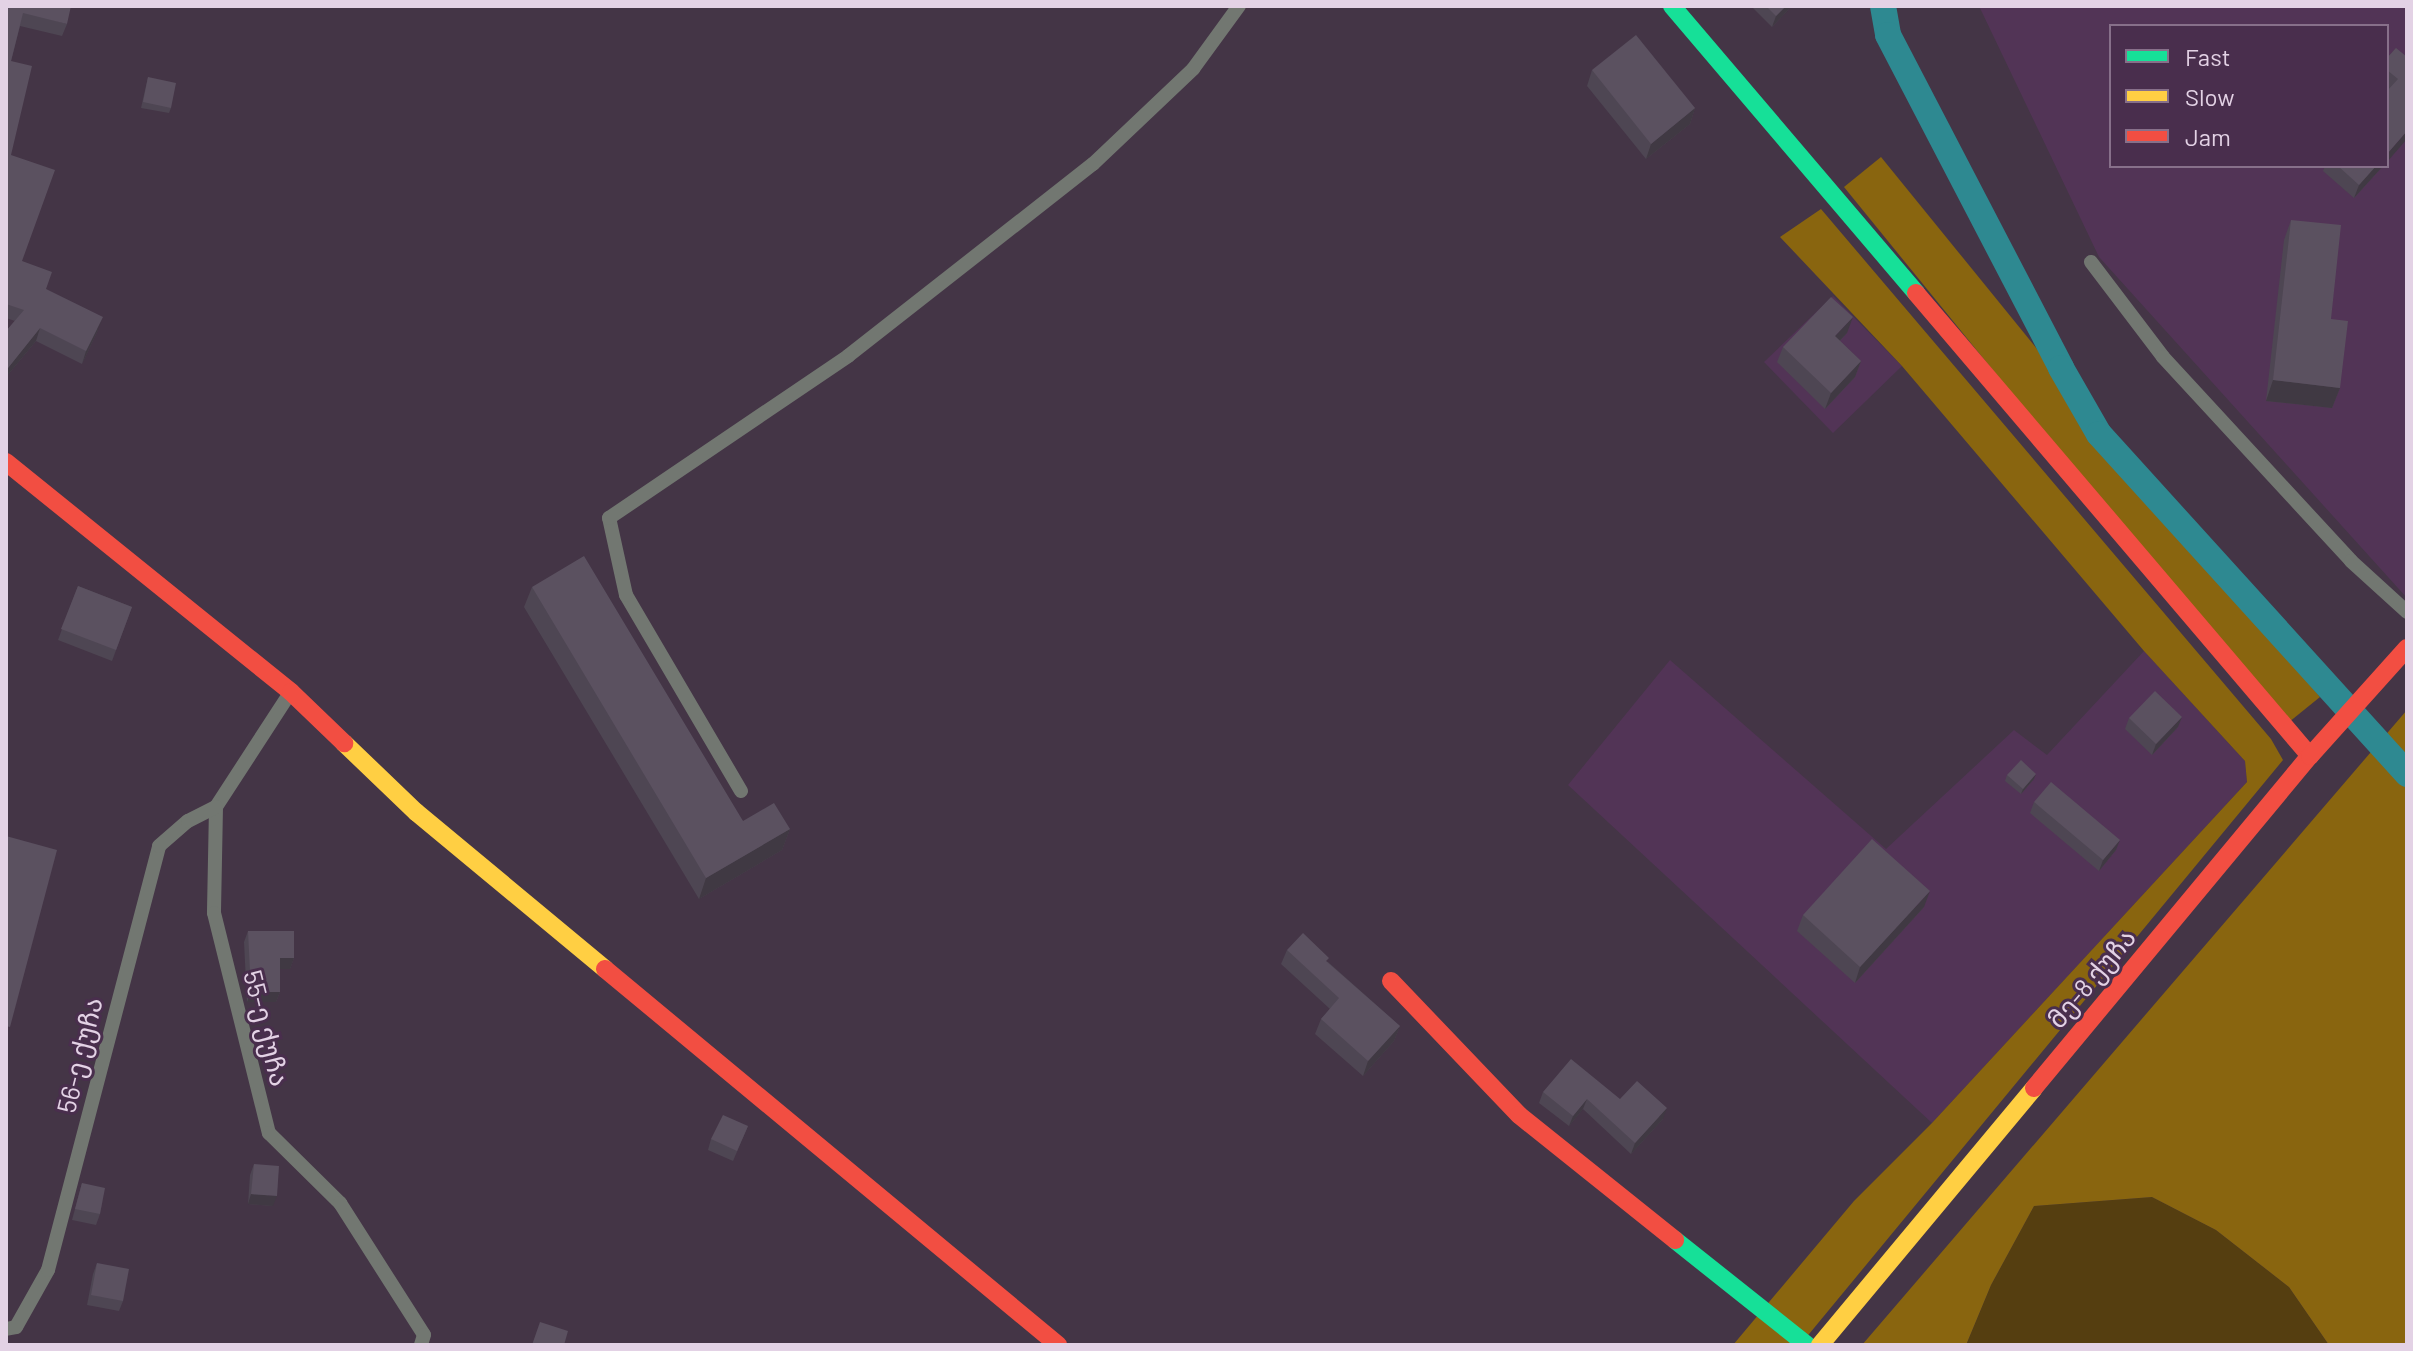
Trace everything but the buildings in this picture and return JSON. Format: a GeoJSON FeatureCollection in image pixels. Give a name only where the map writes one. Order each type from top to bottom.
{"type":"FeatureCollection","features":[{"type":"Feature","properties":{"kind":"street"},"geometry":{"type":"LineString","coordinates":[[1672,6],[2310,756]]}},
{"type":"Feature","properties":{"kind":"street"},"geometry":{"type":"LineString","coordinates":[[6,462],[291,692],[416,812],[1058,1345]]}},
{"type":"Feature","properties":{"kind":"street","name":"მე-8 ქუჩა"},"geometry":{"type":"LineString","coordinates":[[1820,1345],[2310,756],[2407,648]]}},
{"type":"Feature","properties":{"kind":"street"},"geometry":{"type":"LineString","coordinates":[[1391,981],[1519,1115],[1807,1345]]}},
{"type":"Feature","properties":{"kind":"lane"},"geometry":{"type":"LineString","coordinates":[[741,791],[626,595],[609,518],[848,356],[1093,164],[1193,69],[1239,6]]}},
{"type":"Feature","properties":{"kind":"lane"},"geometry":{"type":"LineString","coordinates":[[2091,262],[2163,357],[2351,561],[2407,612]]}},
{"type":"Feature","properties":{"kind":"lane"},"geometry":{"type":"LineString","coordinates":[[216,807],[291,692]]}},
{"type":"Feature","properties":{"kind":"lane","name":"56-ე ქუჩა"},"geometry":{"type":"LineString","coordinates":[[6,1329],[16,1327],[48,1270],[159,846],[188,821],[216,807]]}},
{"type":"Feature","properties":{"kind":"lane","name":"55-ე ქუჩა"},"geometry":{"type":"LineString","coordinates":[[216,807],[214,913],[269,1133],[340,1203],[424,1335],[421,1345]]}},
{"type":"Feature","properties":{"kind":"shaded area"},"geometry":{"type":"Polygon","coordinates":[[[1979,6],[2407,6],[2407,598],[2099,257],[1979,6]]]}},
{"type":"Feature","properties":{"kind":"shaded area"},"geometry":{"type":"Polygon","coordinates":[[[1881,157],[2320,697],[2283,727],[1844,187],[1881,157]]]}},
{"type":"Feature","properties":{"kind":"shaded area"},"geometry":{"type":"Polygon","coordinates":[[[1821,209],[2271,739],[2283,760],[1800,1345],[1733,1345],[1854,1201],[1932,1123],[2247,782],[2245,761],[2144,651],[1902,366],[1780,237],[1821,209]]]}},
{"type":"Feature","properties":{"kind":"shaded area"},"geometry":{"type":"Polygon","coordinates":[[[1833,296],[1902,366],[1833,433],[1764,362],[1833,296]]]}},
{"type":"Feature","properties":{"kind":"shaded area"},"geometry":{"type":"Polygon","coordinates":[[[2144,651],[2245,761],[2247,782],[1932,1123],[1568,785],[1670,660],[1886,849],[2014,730],[2047,755],[2144,651]]]}},
{"type":"Feature","properties":{"kind":"shaded area"},"geometry":{"type":"Polygon","coordinates":[[[2407,710],[2407,1345],[2329,1345],[2289,1287],[2216,1230],[2152,1197],[2034,1206],[1991,1285],[1966,1345],[1862,1345],[2407,710]]]}},
{"type":"Feature","properties":{"kind":"shaded area"},"geometry":{"type":"Polygon","coordinates":[[[2152,1197],[2216,1230],[2289,1287],[2329,1345],[1966,1345],[1991,1285],[2034,1206],[2152,1197]]]}},
{"type":"Feature","properties":{"kind":"waterway"},"geometry":{"type":"LineString","coordinates":[[1883,6],[1888,35],[2061,368],[2099,434],[2407,774]]}},
{"type":"Feature","properties":{"kind":"traffic: fast"},"geometry":{"type":"LineString","coordinates":[[1672,6],[1916,293]]}},
{"type":"Feature","properties":{"kind":"traffic: fast"},"geometry":{"type":"LineString","coordinates":[[1675,1240],[1807,1345]]}},
{"type":"Feature","properties":{"kind":"traffic: slow"},"geometry":{"type":"LineString","coordinates":[[344,743],[416,812],[605,969]]}},
{"type":"Feature","properties":{"kind":"traffic: slow"},"geometry":{"type":"LineString","coordinates":[[1820,1345],[2034,1088]]}},
{"type":"Feature","properties":{"kind":"traffic: jam"},"geometry":{"type":"LineString","coordinates":[[1916,293],[2310,756]]}},
{"type":"Feature","properties":{"kind":"traffic: jam"},"geometry":{"type":"LineString","coordinates":[[6,462],[291,692],[344,743]]}},
{"type":"Feature","properties":{"kind":"traffic: jam"},"geometry":{"type":"LineString","coordinates":[[2034,1088],[2310,756],[2407,648]]}},
{"type":"Feature","properties":{"kind":"traffic: jam"},"geometry":{"type":"LineString","coordinates":[[605,969],[1058,1345]]}},
{"type":"Feature","properties":{"kind":"traffic: jam"},"geometry":{"type":"LineString","coordinates":[[1391,981],[1519,1115],[1675,1240]]}}]}
